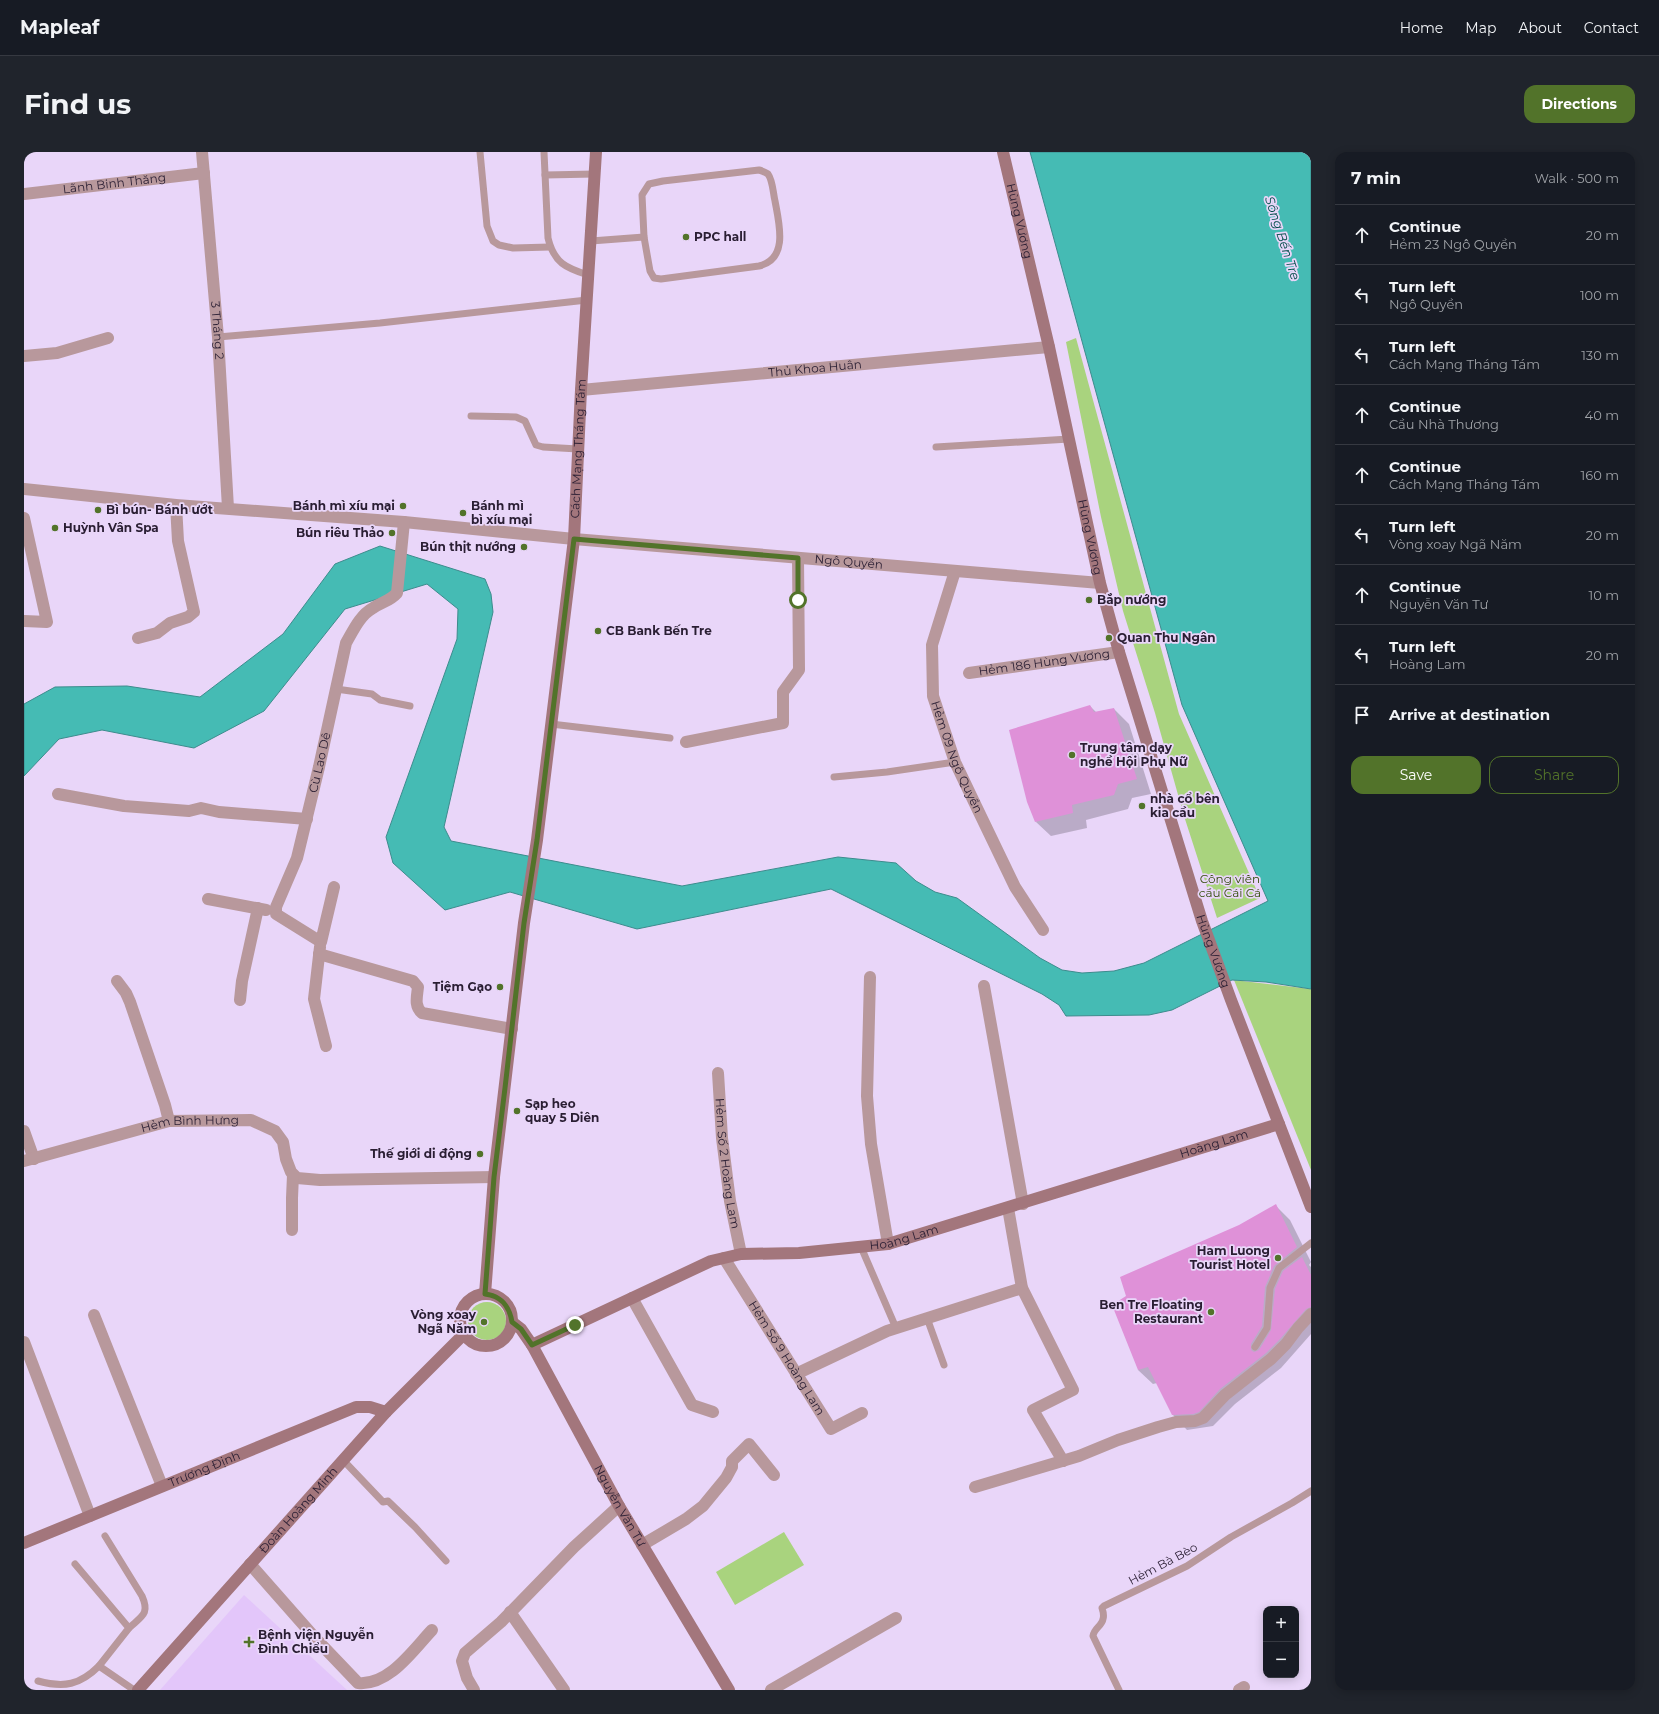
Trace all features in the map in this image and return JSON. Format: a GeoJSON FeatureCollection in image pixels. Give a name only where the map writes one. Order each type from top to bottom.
{"type":"FeatureCollection","features":[{"type":"Feature","properties":{"kind":"street","name":"3 Tháng 2"},"geometry":{"type":"LineString","coordinates":[[202,152],[218,337],[228,508]]}},
{"type":"Feature","properties":{"kind":"street","name":"Cách Mạng Tháng Tám"},"geometry":{"type":"LineString","coordinates":[[512,1029],[524,923],[537,840],[574,539],[581,390],[596,152]]}},
{"type":"Feature","properties":{"kind":"street","name":"Hùng Vương"},"geometry":{"type":"LineString","coordinates":[[1003,152],[1049,347],[1100,583],[1119,652],[1202,920],[1230,1000],[1311,1207]]}},
{"type":"Feature","properties":{"kind":"street","name":"Lãnh Binh Thăng"},"geometry":{"type":"LineString","coordinates":[[24,194],[204,173]]}},
{"type":"Feature","properties":{"kind":"street"},"geometry":{"type":"LineString","coordinates":[[24,356],[57,353],[108,338]]}},
{"type":"Feature","properties":{"kind":"street","name":"Thủ Khoa Huân"},"geometry":{"type":"LineString","coordinates":[[581,390],[1049,347]]}},
{"type":"Feature","properties":{"kind":"street","name":"Ngô Quyền"},"geometry":{"type":"LineString","coordinates":[[24,489],[176,505],[404,522],[574,539],[1100,583]]}},
{"type":"Feature","properties":{"kind":"street"},"geometry":{"type":"LineString","coordinates":[[138,638],[157,633],[170,623],[188,618],[194,612],[178,541],[176,505]]}},
{"type":"Feature","properties":{"kind":"street"},"geometry":{"type":"LineString","coordinates":[[24,518],[47,622],[24,622]]}},
{"type":"Feature","properties":{"kind":"street","name":"Cù Lao Dê"},"geometry":{"type":"LineString","coordinates":[[275,911],[296,858],[307,819],[346,643],[357,624],[368,611],[391,600],[397,593],[404,522]]}},
{"type":"Feature","properties":{"kind":"street"},"geometry":{"type":"LineString","coordinates":[[686,742],[783,723],[783,692],[798,670],[798,558]]}},
{"type":"Feature","properties":{"kind":"street","name":"Hẻm 09 Ngô Quyền"},"geometry":{"type":"LineString","coordinates":[[955,571],[932,644],[933,696],[955,762],[1015,887],[1043,930]]}},
{"type":"Feature","properties":{"kind":"street","name":"Hẻm 186 Hùng Vương"},"geometry":{"type":"LineString","coordinates":[[969,673],[1119,652]]}},
{"type":"Feature","properties":{"kind":"street"},"geometry":{"type":"LineString","coordinates":[[58,794],[124,806],[182,811],[201,808],[219,812],[307,819]]}},
{"type":"Feature","properties":{"kind":"street"},"geometry":{"type":"LineString","coordinates":[[326,1046],[314,999],[320,948],[334,887]]}},
{"type":"Feature","properties":{"kind":"street"},"geometry":{"type":"LineString","coordinates":[[208,899],[275,911],[276,914],[320,948],[413,981],[418,987],[416,1005],[422,1013],[512,1029],[494,1177],[485,1294]]}},
{"type":"Feature","properties":{"kind":"street"},"geometry":{"type":"LineString","coordinates":[[240,1000],[242,981],[258,908]]}},
{"type":"Feature","properties":{"kind":"street"},"geometry":{"type":"LineString","coordinates":[[870,977],[867,1096],[872,1144],[888,1244]]}},
{"type":"Feature","properties":{"kind":"street"},"geometry":{"type":"LineString","coordinates":[[116,981],[126,993],[137,1019],[169,1121]]}},
{"type":"Feature","properties":{"kind":"street"},"geometry":{"type":"LineString","coordinates":[[984,986],[1023,1204]]}},
{"type":"Feature","properties":{"kind":"street","name":"Hẻm Số 2 Hoàng Lam"},"geometry":{"type":"LineString","coordinates":[[718,1073],[722,1138],[730,1201],[741,1254]]}},
{"type":"Feature","properties":{"kind":"street","name":"Hẻm Bình Hưng"},"geometry":{"type":"LineString","coordinates":[[29,1160],[169,1121],[251,1120],[275,1131],[283,1142],[286,1159],[293,1175]]}},
{"type":"Feature","properties":{"kind":"street","name":"Hoàng Lam"},"geometry":{"type":"LineString","coordinates":[[532,1345],[711,1261],[741,1254],[799,1253],[888,1244],[1023,1204],[1279,1124]]}},
{"type":"Feature","properties":{"kind":"street"},"geometry":{"type":"LineString","coordinates":[[24,1131],[29,1160]]}},
{"type":"Feature","properties":{"kind":"street"},"geometry":{"type":"LineString","coordinates":[[292,1230],[293,1175],[297,1178],[320,1180],[494,1177]]}},
{"type":"Feature","properties":{"kind":"street"},"geometry":{"type":"LineString","coordinates":[[1008,1208],[1022,1288],[1073,1390],[1033,1410],[1063,1461]]}},
{"type":"Feature","properties":{"kind":"street","name":"Hẻm Số 9 Hoàng Lam"},"geometry":{"type":"LineString","coordinates":[[724,1258],[831,1429],[862,1413]]}},
{"type":"Feature","properties":{"kind":"street"},"geometry":{"type":"LineString","coordinates":[[796,1374],[896,1328],[1022,1288]]}},
{"type":"Feature","properties":{"kind":"street"},"geometry":{"type":"LineString","coordinates":[[485,1294],[493,1295],[501,1299],[507,1305],[512,1322],[506,1337],[500,1342],[484,1346],[476,1344],[464,1334],[460,1317],[463,1308],[468,1301],[476,1296],[485,1294]]}},
{"type":"Feature","properties":{"kind":"street"},"geometry":{"type":"LineString","coordinates":[[632,1298],[692,1405],[713,1412]]}},
{"type":"Feature","properties":{"kind":"street"},"geometry":{"type":"LineString","coordinates":[[975,1487],[1080,1456],[1118,1440],[1158,1427],[1176,1422],[1195,1421],[1203,1418],[1225,1395],[1271,1359],[1286,1344],[1311,1314]]}},
{"type":"Feature","properties":{"kind":"street"},"geometry":{"type":"LineString","coordinates":[[94,1315],[162,1486]]}},
{"type":"Feature","properties":{"kind":"street","name":"Nguyễn Văn Tư"},"geometry":{"type":"LineString","coordinates":[[512,1322],[521,1329],[532,1345],[619,1506],[729,1690]]}},
{"type":"Feature","properties":{"kind":"street","name":"Đoàn Hoàng Minh"},"geometry":{"type":"LineString","coordinates":[[138,1690],[386,1412],[464,1334]]}},
{"type":"Feature","properties":{"kind":"street"},"geometry":{"type":"LineString","coordinates":[[24,1342],[90,1516]]}},
{"type":"Feature","properties":{"kind":"street","name":"Trương Định"},"geometry":{"type":"LineString","coordinates":[[24,1542],[356,1407],[370,1407],[386,1412]]}},
{"type":"Feature","properties":{"kind":"street"},"geometry":{"type":"LineString","coordinates":[[642,1545],[686,1519],[703,1506],[726,1478],[732,1467],[732,1461],[749,1444],[774,1475]]}},
{"type":"Feature","properties":{"kind":"street"},"geometry":{"type":"LineString","coordinates":[[474,1690],[467,1678],[462,1661],[465,1653],[510,1612],[574,1547],[619,1506]]}},
{"type":"Feature","properties":{"kind":"street"},"geometry":{"type":"LineString","coordinates":[[250,1564],[316,1639],[358,1683],[374,1681],[388,1674],[399,1665],[432,1630]]}},
{"type":"Feature","properties":{"kind":"street"},"geometry":{"type":"LineString","coordinates":[[510,1612],[564,1690]]}},
{"type":"Feature","properties":{"kind":"street"},"geometry":{"type":"LineString","coordinates":[[770,1690],[896,1618]]}},
{"type":"Feature","properties":{"kind":"lane"},"geometry":{"type":"LineString","coordinates":[[480,152],[487,226],[493,241],[499,245],[512,248],[550,247]]}},
{"type":"Feature","properties":{"kind":"lane"},"geometry":{"type":"LineString","coordinates":[[544,152],[548,238],[550,247],[553,254],[568,268],[588,275]]}},
{"type":"Feature","properties":{"kind":"lane"},"geometry":{"type":"LineString","coordinates":[[759,170],[766,173],[771,180],[780,225],[780,244],[775,256],[763,265],[661,279],[654,278],[650,271],[644,237],[642,195],[649,184],[663,181],[759,170]]}},
{"type":"Feature","properties":{"kind":"lane"},"geometry":{"type":"LineString","coordinates":[[545,175],[595,174]]}},
{"type":"Feature","properties":{"kind":"lane"},"geometry":{"type":"LineString","coordinates":[[591,241],[644,237]]}},
{"type":"Feature","properties":{"kind":"lane"},"geometry":{"type":"LineString","coordinates":[[218,337],[380,322],[587,300]]}},
{"type":"Feature","properties":{"kind":"lane"},"geometry":{"type":"LineString","coordinates":[[471,416],[516,418],[525,421],[536,445],[543,447],[578,449]]}},
{"type":"Feature","properties":{"kind":"lane"},"geometry":{"type":"LineString","coordinates":[[936,447],[1069,438]]}},
{"type":"Feature","properties":{"kind":"lane"},"geometry":{"type":"LineString","coordinates":[[336,689],[372,694],[380,700],[410,706]]}},
{"type":"Feature","properties":{"kind":"lane"},"geometry":{"type":"LineString","coordinates":[[551,724],[670,738]]}},
{"type":"Feature","properties":{"kind":"lane"},"geometry":{"type":"LineString","coordinates":[[834,777],[887,772],[955,762]]}},
{"type":"Feature","properties":{"kind":"lane"},"geometry":{"type":"LineString","coordinates":[[1255,1347],[1267,1328],[1270,1288],[1279,1268],[1311,1243]]}},
{"type":"Feature","properties":{"kind":"lane"},"geometry":{"type":"LineString","coordinates":[[861,1247],[896,1328]]}},
{"type":"Feature","properties":{"kind":"lane"},"geometry":{"type":"LineString","coordinates":[[927,1318],[944,1365]]}},
{"type":"Feature","properties":{"kind":"lane"},"geometry":{"type":"LineString","coordinates":[[343,1460],[383,1502],[388,1501],[415,1526],[446,1561]]}},
{"type":"Feature","properties":{"kind":"lane","name":"Hẻm Bà Bèo"},"geometry":{"type":"LineString","coordinates":[[1119,1690],[1093,1636],[1094,1631],[1102,1623],[1102,1608],[1187,1566],[1231,1537],[1292,1503],[1311,1490]]}},
{"type":"Feature","properties":{"kind":"lane"},"geometry":{"type":"LineString","coordinates":[[38,1681],[54,1685],[66,1684],[78,1681],[90,1674],[99,1666],[129,1628],[145,1612],[147,1606],[142,1596],[105,1536]]}},
{"type":"Feature","properties":{"kind":"lane"},"geometry":{"type":"LineString","coordinates":[[75,1564],[129,1628]]}},
{"type":"Feature","properties":{"kind":"lane"},"geometry":{"type":"LineString","coordinates":[[99,1666],[134,1690]]}},
{"type":"Feature","properties":{"kind":"shaded area","name":"Bệnh viện Nguyễn Đình Chiểu"},"geometry":{"type":"Polygon","coordinates":[[[244,1595],[347,1690],[160,1690],[244,1595]]]}},
{"type":"Feature","properties":{"kind":"green space","name":"Công viên cầu Cái Cá"},"geometry":{"type":"Polygon","coordinates":[[[1076,338],[1179,714],[1260,898],[1217,918],[1184,816],[1155,713],[1123,611],[1101,517],[1066,342],[1076,338]]]}},
{"type":"Feature","properties":{"kind":"green space"},"geometry":{"type":"Polygon","coordinates":[[[1234,980],[1311,989],[1311,1170],[1234,980]]]}},
{"type":"Feature","properties":{"kind":"green space"},"geometry":{"type":"Polygon","coordinates":[[[487,1302],[500,1308],[506,1321],[500,1334],[487,1340],[474,1334],[468,1321],[474,1308],[487,1302]]]}},
{"type":"Feature","properties":{"kind":"green space"},"geometry":{"type":"Polygon","coordinates":[[[784,1532],[804,1565],[735,1605],[716,1572],[784,1532]]]}},
{"type":"Feature","properties":{"kind":"water","name":"Sông Bến Tre"},"geometry":{"type":"Polygon","coordinates":[[[1030,152],[1311,152],[1311,989],[1266,982],[1232,980],[1172,1010],[1149,1015],[1066,1016],[1059,1005],[1042,994],[831,889],[637,929],[510,892],[445,910],[393,863],[386,837],[457,639],[458,609],[427,584],[345,609],[264,711],[194,748],[102,730],[59,739],[24,776],[24,704],[55,687],[127,686],[200,697],[283,634],[335,564],[380,546],[485,579],[491,594],[493,612],[444,827],[451,841],[682,886],[838,857],[896,863],[916,881],[935,892],[957,898],[1040,958],[1062,970],[1082,973],[1114,971],[1144,963],[1268,901],[1182,705],[1030,152]]]}},
{"type":"Feature","properties":{"kind":"building","name":"Trung tâm dạy nghề Hội Phụ Nữ"},"geometry":{"type":"Polygon","coordinates":[[[1090,705],[1094,712],[1114,708],[1137,779],[1118,784],[1114,795],[1072,805],[1073,813],[1035,822],[1027,802],[1009,730],[1090,705]]]}},
{"type":"Feature","properties":{"kind":"building","name":"Ben Tre Floating Restaurant"},"geometry":{"type":"Polygon","coordinates":[[[1276,1204],[1297,1247],[1274,1266],[1265,1287],[1262,1326],[1251,1344],[1251,1350],[1254,1352],[1259,1350],[1271,1330],[1275,1289],[1283,1271],[1302,1257],[1311,1275],[1311,1307],[1306,1309],[1266,1353],[1220,1389],[1199,1412],[1193,1414],[1172,1415],[1148,1367],[1138,1370],[1112,1305],[1126,1296],[1120,1277],[1239,1225],[1276,1204]]]}},
{"type":"Feature","properties":{"kind":"place","name":"PPC hall"},"geometry":{"type":"Point","coordinates":[686,237]}},
{"type":"Feature","properties":{"kind":"place","name":"Bánh mì xíu mại"},"geometry":{"type":"Point","coordinates":[403,506]}},
{"type":"Feature","properties":{"kind":"place","name":"Bì bún- Bánh ướt"},"geometry":{"type":"Point","coordinates":[98,510]}},
{"type":"Feature","properties":{"kind":"place","name":"Bánh mì bì xíu mại"},"geometry":{"type":"Point","coordinates":[463,513]}},
{"type":"Feature","properties":{"kind":"place","name":"Huỳnh Vân Spa"},"geometry":{"type":"Point","coordinates":[55,528]}},
{"type":"Feature","properties":{"kind":"place","name":"Bún riêu Thảo"},"geometry":{"type":"Point","coordinates":[392,533]}},
{"type":"Feature","properties":{"kind":"place","name":"Bún thịt nướng"},"geometry":{"type":"Point","coordinates":[524,547]}},
{"type":"Feature","properties":{"kind":"place","name":"Bắp nướng"},"geometry":{"type":"Point","coordinates":[1089,600]}},
{"type":"Feature","properties":{"kind":"place","name":"CB Bank Bến Tre"},"geometry":{"type":"Point","coordinates":[598,631]}},
{"type":"Feature","properties":{"kind":"place","name":"Quan Thu Ngân"},"geometry":{"type":"Point","coordinates":[1109,638]}},
{"type":"Feature","properties":{"kind":"place","name":"Trung tâm dạy nghề Hội Phụ Nữ"},"geometry":{"type":"Point","coordinates":[1072,755]}},
{"type":"Feature","properties":{"kind":"place","name":"nhà cổ bên kia cầu"},"geometry":{"type":"Point","coordinates":[1142,806]}},
{"type":"Feature","properties":{"kind":"place","name":"Tiệm Gạo"},"geometry":{"type":"Point","coordinates":[500,987]}},
{"type":"Feature","properties":{"kind":"place","name":"Sạp heo quay 5 Diên"},"geometry":{"type":"Point","coordinates":[517,1111]}},
{"type":"Feature","properties":{"kind":"place","name":"Thế giới di động"},"geometry":{"type":"Point","coordinates":[480,1154]}},
{"type":"Feature","properties":{"kind":"place","name":"Ham Luong Tourist Hotel"},"geometry":{"type":"Point","coordinates":[1278,1258]}},
{"type":"Feature","properties":{"kind":"place","name":"Ben Tre Floating Restaurant"},"geometry":{"type":"Point","coordinates":[1211,1312]}},
{"type":"Feature","properties":{"kind":"place","name":"Vòng xoay Ngã Năm"},"geometry":{"type":"Point","coordinates":[484,1322]}},
{"type":"Feature","properties":{"kind":"place","name":"Bệnh viện Nguyễn Đình Chiểu"},"geometry":{"type":"Point","coordinates":[249,1642]}},
{"type":"Feature","properties":{"kind":"route"},"geometry":{"type":"LineString","coordinates":[[575,1325],[532,1345],[521,1329],[512,1322],[507,1305],[501,1299],[493,1295],[485,1294],[494,1177],[524,923],[537,840],[574,539],[798,558],[798,600]]}}]}
